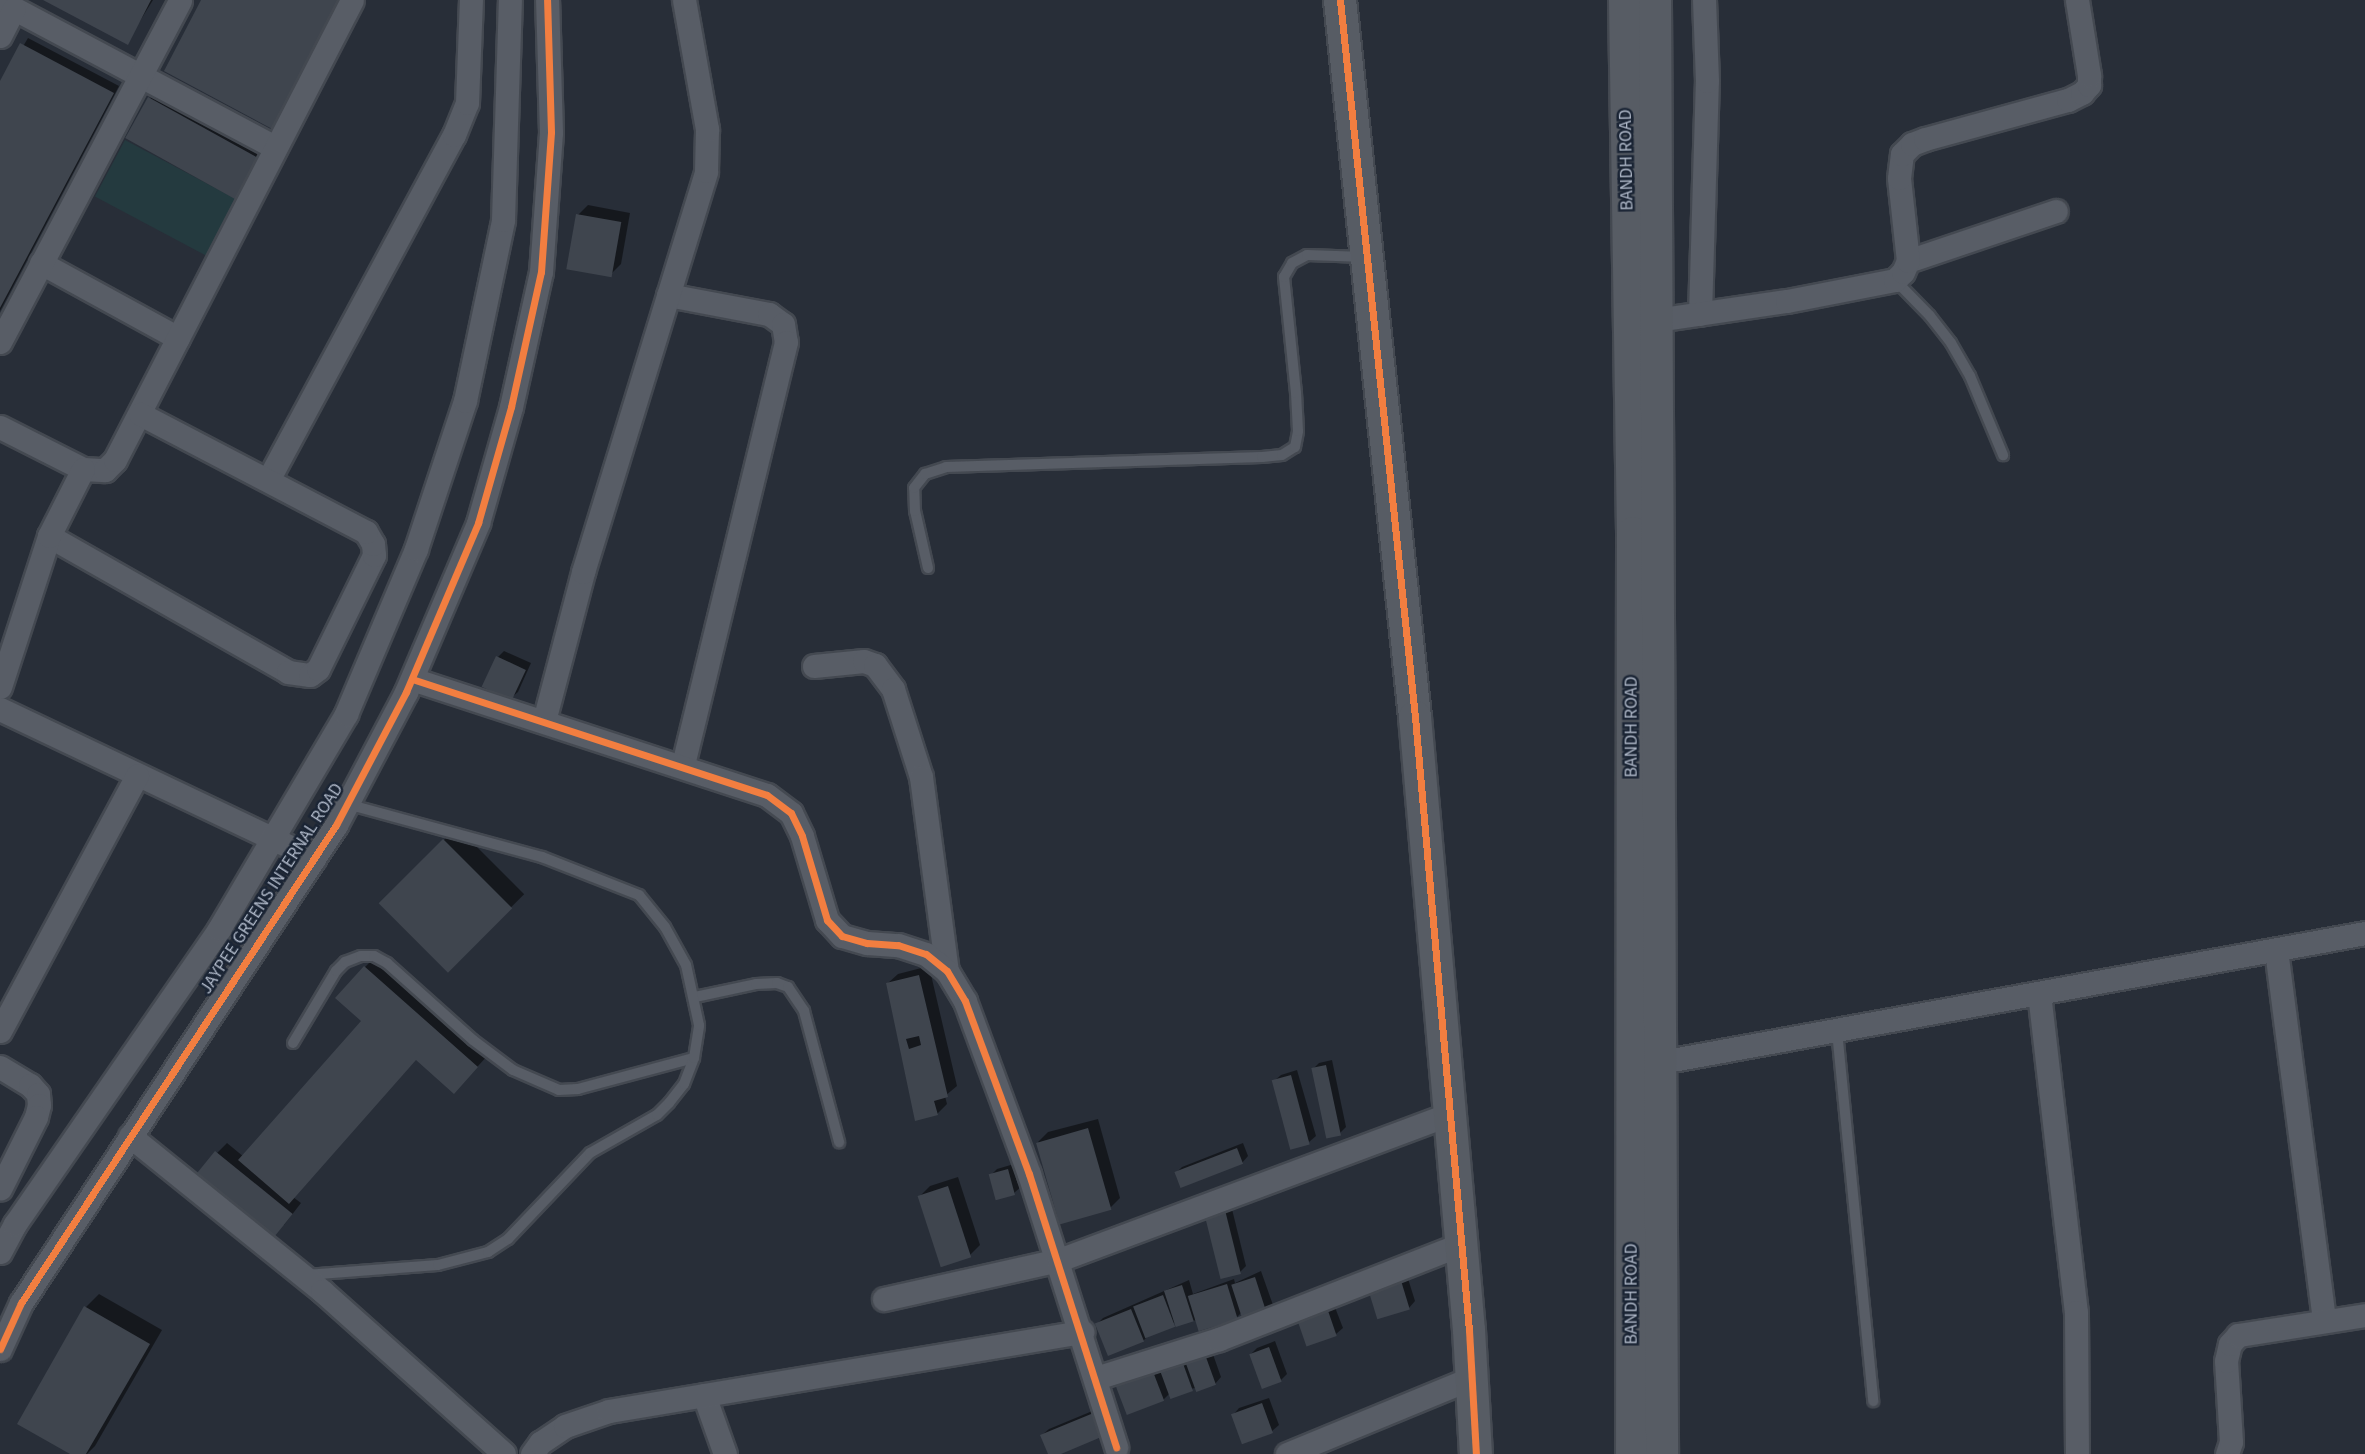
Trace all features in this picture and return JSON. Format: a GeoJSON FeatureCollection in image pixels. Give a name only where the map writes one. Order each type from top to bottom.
{"type":"FeatureCollection","features":[{"type":"Feature","properties":{"kind":"main road"},"geometry":{"type":"LineString","coordinates":[[1340,0],[1415,717],[1461,1244],[1476,1454]]}},
{"type":"Feature","properties":{"kind":"main road","name":"BANDH ROAD"},"geometry":{"type":"LineString","coordinates":[[1625,0],[1633,533],[1646,1065],[1662,1454]]}},
{"type":"Feature","properties":{"kind":"main road","name":"BANDH ROAD"},"geometry":{"type":"LineString","coordinates":[[1632,1454],[1646,1065],[1656,320],[1655,0]]}},
{"type":"Feature","properties":{"kind":"street"},"geometry":{"type":"LineString","coordinates":[[0,342],[180,0]]}},
{"type":"Feature","properties":{"kind":"street"},"geometry":{"type":"LineString","coordinates":[[0,427],[83,469],[105,470],[115,460],[352,0]]}},
{"type":"Feature","properties":{"kind":"street"},"geometry":{"type":"LineString","coordinates":[[268,480],[454,135],[467,103],[471,0]]}},
{"type":"Feature","properties":{"kind":"street","name":"JAYPEE GREENS INTERNAL ROAD"},"geometry":{"type":"LineString","coordinates":[[0,1252],[15,1224],[219,929],[346,714],[416,549],[466,401],[502,220],[510,0]]}},
{"type":"Feature","properties":{"kind":"street","name":"JAYPEE GREENS INTERNAL ROAD"},"geometry":{"type":"LineString","coordinates":[[0,1349],[21,1303],[314,858],[346,804],[412,679],[478,523],[511,407],[541,272],[551,132],[547,0]]}},
{"type":"Feature","properties":{"kind":"street"},"geometry":{"type":"LineString","coordinates":[[544,721],[583,572],[706,171],[707,129],[684,0]]}},
{"type":"Feature","properties":{"kind":"street"},"geometry":{"type":"LineString","coordinates":[[1700,314],[1707,80],[1704,0]]}},
{"type":"Feature","properties":{"kind":"street"},"geometry":{"type":"LineString","coordinates":[[1656,320],[1836,293],[1895,280],[1908,261],[1899,178],[1902,154],[1912,144],[1925,139],[2068,100],[2082,93],[2089,85],[2090,75],[2077,0]]}},
{"type":"Feature","properties":{"kind":"street"},"geometry":{"type":"LineString","coordinates":[[0,36],[7,5],[275,147]]}},
{"type":"Feature","properties":{"kind":"street"},"geometry":{"type":"LineString","coordinates":[[1908,261],[2056,211]]}},
{"type":"Feature","properties":{"kind":"street"},"geometry":{"type":"LineString","coordinates":[[41,263],[178,338]]}},
{"type":"Feature","properties":{"kind":"street"},"geometry":{"type":"LineString","coordinates":[[668,295],[769,314],[783,324],[786,342],[683,766]]}},
{"type":"Feature","properties":{"kind":"street"},"geometry":{"type":"LineString","coordinates":[[49,536],[288,672],[310,675],[318,669],[374,555],[373,544],[366,532],[140,414]]}},
{"type":"Feature","properties":{"kind":"street"},"geometry":{"type":"LineString","coordinates":[[0,687],[49,536],[83,469]]}},
{"type":"Feature","properties":{"kind":"street"},"geometry":{"type":"LineString","coordinates":[[814,666],[864,661],[875,665],[893,689],[921,777],[947,971]]}},
{"type":"Feature","properties":{"kind":"street"},"geometry":{"type":"LineString","coordinates":[[412,679],[767,795],[791,813],[803,836],[827,920],[842,936],[867,943],[898,945],[926,954],[947,971],[965,1000],[1059,1260],[1096,1378],[1112,1452]]}},
{"type":"Feature","properties":{"kind":"street"},"geometry":{"type":"LineString","coordinates":[[0,709],[137,775],[274,836],[314,858]]}},
{"type":"Feature","properties":{"kind":"street"},"geometry":{"type":"LineString","coordinates":[[0,1031],[137,775]]}},
{"type":"Feature","properties":{"kind":"street"},"geometry":{"type":"LineString","coordinates":[[1646,1065],[2365,933]]}},
{"type":"Feature","properties":{"kind":"street"},"geometry":{"type":"LineString","coordinates":[[2276,950],[2324,1321]]}},
{"type":"Feature","properties":{"kind":"street"},"geometry":{"type":"LineString","coordinates":[[2039,993],[2076,1312],[2077,1454]]}},
{"type":"Feature","properties":{"kind":"street"},"geometry":{"type":"LineString","coordinates":[[0,1067],[30,1085],[38,1094],[39,1105],[36,1117],[0,1189]]}},
{"type":"Feature","properties":{"kind":"street"},"geometry":{"type":"LineString","coordinates":[[884,1299],[1059,1260],[1450,1114]]}},
{"type":"Feature","properties":{"kind":"street"},"geometry":{"type":"LineString","coordinates":[[130,1136],[303,1276],[504,1454]]}},
{"type":"Feature","properties":{"kind":"street"},"geometry":{"type":"LineString","coordinates":[[1096,1378],[1219,1339],[1461,1244]]}},
{"type":"Feature","properties":{"kind":"street"},"geometry":{"type":"LineString","coordinates":[[2227,1454],[2231,1442],[2226,1361],[2230,1344],[2238,1335],[2365,1315]]}},
{"type":"Feature","properties":{"kind":"street"},"geometry":{"type":"LineString","coordinates":[[532,1454],[540,1443],[565,1426],[609,1411],[1082,1332]]}},
{"type":"Feature","properties":{"kind":"street"},"geometry":{"type":"LineString","coordinates":[[1287,1454],[1471,1378]]}},
{"type":"Feature","properties":{"kind":"street"},"geometry":{"type":"LineString","coordinates":[[704,1395],[725,1454]]}},
{"type":"Feature","properties":{"kind":"lane"},"geometry":{"type":"LineString","coordinates":[[928,568],[915,511],[914,488],[925,474],[946,467],[1262,457],[1282,455],[1295,447],[1298,430],[1296,393],[1284,276],[1292,263],[1307,256],[1366,257]]}},
{"type":"Feature","properties":{"kind":"lane"},"geometry":{"type":"LineString","coordinates":[[1895,280],[1930,316],[1951,344],[1970,376],[2003,455]]}},
{"type":"Feature","properties":{"kind":"lane"},"geometry":{"type":"LineString","coordinates":[[303,1276],[438,1265],[488,1252],[508,1239],[590,1153],[657,1115],[684,1084],[694,1058],[699,1025],[686,965],[665,927],[639,895],[542,857],[346,804]]}},
{"type":"Feature","properties":{"kind":"lane"},"geometry":{"type":"LineString","coordinates":[[293,1043],[336,971],[345,961],[374,956],[387,963],[473,1040],[513,1070],[559,1090],[578,1089],[694,1058]]}},
{"type":"Feature","properties":{"kind":"lane"},"geometry":{"type":"LineString","coordinates":[[695,997],[756,984],[777,983],[788,988],[804,1011],[839,1142]]}},
{"type":"Feature","properties":{"kind":"lane"},"geometry":{"type":"LineString","coordinates":[[1837,1031],[1873,1401]]}},
{"type":"Feature","properties":{"kind":"green space"},"geometry":{"type":"Polygon","coordinates":[[[125,140],[239,201],[209,257],[95,197],[125,140]]]}},
{"type":"Feature","properties":{"kind":"building"},"geometry":{"type":"Polygon","coordinates":[[[43,0],[151,0],[128,45],[43,0]]]}},
{"type":"Feature","properties":{"kind":"building"},"geometry":{"type":"Polygon","coordinates":[[[201,0],[345,0],[276,131],[164,71],[201,0]]]}},
{"type":"Feature","properties":{"kind":"building"},"geometry":{"type":"Polygon","coordinates":[[[20,43],[114,93],[0,308],[0,81],[20,43]]]}},
{"type":"Feature","properties":{"kind":"building"},"geometry":{"type":"Polygon","coordinates":[[[148,97],[262,160],[239,201],[125,138],[148,97]]]}},
{"type":"Feature","properties":{"kind":"building"},"geometry":{"type":"Polygon","coordinates":[[[576,214],[621,222],[612,277],[566,269],[576,214]]]}},
{"type":"Feature","properties":{"kind":"building"},"geometry":{"type":"Polygon","coordinates":[[[496,656],[526,670],[512,701],[482,687],[496,656]]]}},
{"type":"Feature","properties":{"kind":"building"},"geometry":{"type":"Polygon","coordinates":[[[443,839],[512,908],[448,973],[379,903],[443,839]]]}},
{"type":"Feature","properties":{"kind":"building"},"geometry":{"type":"Polygon","coordinates":[[[364,966],[478,1067],[454,1094],[416,1060],[289,1204],[238,1160],[361,1021],[335,998],[364,966]]]}},
{"type":"Feature","properties":{"kind":"building"},"geometry":{"type":"Polygon","coordinates":[[[919,975],[948,1097],[934,1101],[938,1115],[915,1121],[886,983],[919,975]],[[919,1036],[906,1039],[909,1049],[921,1045],[919,1036]]]}},
{"type":"Feature","properties":{"kind":"building"},"geometry":{"type":"Polygon","coordinates":[[[1326,1065],[1341,1135],[1326,1139],[1311,1068],[1326,1065]]]}},
{"type":"Feature","properties":{"kind":"building"},"geometry":{"type":"Polygon","coordinates":[[[1291,1075],[1310,1145],[1290,1150],[1272,1080],[1291,1075]]]}},
{"type":"Feature","properties":{"kind":"building"},"geometry":{"type":"Polygon","coordinates":[[[1088,1128],[1111,1210],[1060,1225],[1036,1143],[1088,1128]]]}},
{"type":"Feature","properties":{"kind":"building"},"geometry":{"type":"Polygon","coordinates":[[[1237,1148],[1243,1164],[1181,1188],[1174,1172],[1237,1148]]]}},
{"type":"Feature","properties":{"kind":"building"},"geometry":{"type":"Polygon","coordinates":[[[215,1151],[293,1214],[274,1236],[197,1174],[215,1151]]]}},
{"type":"Feature","properties":{"kind":"building"},"geometry":{"type":"Polygon","coordinates":[[[1008,1169],[1015,1195],[996,1200],[989,1174],[1008,1169]]]}},
{"type":"Feature","properties":{"kind":"building"},"geometry":{"type":"Polygon","coordinates":[[[948,1186],[971,1257],[941,1267],[918,1196],[948,1186]]]}},
{"type":"Feature","properties":{"kind":"building"},"geometry":{"type":"Polygon","coordinates":[[[1224,1206],[1241,1274],[1221,1279],[1204,1211],[1224,1206]]]}},
{"type":"Feature","properties":{"kind":"building"},"geometry":{"type":"Polygon","coordinates":[[[1399,1274],[1410,1309],[1377,1319],[1366,1284],[1399,1274]]]}},
{"type":"Feature","properties":{"kind":"building"},"geometry":{"type":"Polygon","coordinates":[[[1255,1277],[1267,1313],[1243,1321],[1231,1285],[1255,1277]]]}},
{"type":"Feature","properties":{"kind":"building"},"geometry":{"type":"Polygon","coordinates":[[[1227,1284],[1238,1319],[1199,1331],[1188,1296],[1227,1284]]]}},
{"type":"Feature","properties":{"kind":"building"},"geometry":{"type":"Polygon","coordinates":[[[1182,1285],[1194,1321],[1176,1327],[1164,1291],[1182,1285]]]}},
{"type":"Feature","properties":{"kind":"building"},"geometry":{"type":"Polygon","coordinates":[[[1163,1295],[1175,1327],[1145,1338],[1133,1306],[1163,1295]]]}},
{"type":"Feature","properties":{"kind":"building"},"geometry":{"type":"Polygon","coordinates":[[[1325,1302],[1337,1336],[1306,1346],[1295,1312],[1325,1302]]]}},
{"type":"Feature","properties":{"kind":"building"},"geometry":{"type":"Polygon","coordinates":[[[84,1306],[150,1344],[86,1454],[70,1454],[17,1424],[84,1306]]]}},
{"type":"Feature","properties":{"kind":"building"},"geometry":{"type":"Polygon","coordinates":[[[1131,1309],[1144,1341],[1108,1356],[1095,1324],[1131,1309]]]}},
{"type":"Feature","properties":{"kind":"building"},"geometry":{"type":"Polygon","coordinates":[[[1269,1347],[1282,1382],[1262,1389],[1249,1354],[1269,1347]]]}},
{"type":"Feature","properties":{"kind":"building"},"geometry":{"type":"Polygon","coordinates":[[[1203,1349],[1216,1385],[1196,1392],[1183,1356],[1203,1349]]]}},
{"type":"Feature","properties":{"kind":"building"},"geometry":{"type":"Polygon","coordinates":[[[1181,1358],[1193,1391],[1170,1399],[1158,1366],[1181,1358]]]}},
{"type":"Feature","properties":{"kind":"building"},"geometry":{"type":"Polygon","coordinates":[[[1152,1369],[1164,1401],[1127,1415],[1115,1383],[1152,1369]]]}},
{"type":"Feature","properties":{"kind":"building"},"geometry":{"type":"Polygon","coordinates":[[[1262,1403],[1273,1433],[1242,1444],[1231,1414],[1262,1403]]]}},
{"type":"Feature","properties":{"kind":"building"},"geometry":{"type":"Polygon","coordinates":[[[1096,1412],[1106,1435],[1061,1454],[1048,1454],[1040,1435],[1096,1412]]]}},
{"type":"Feature","properties":{"kind":"cycle path"},"geometry":{"type":"LineString","coordinates":[[0,1349],[21,1303],[336,825],[406,692],[478,523],[511,407],[541,272],[551,132],[547,0]]}},
{"type":"Feature","properties":{"kind":"cycle path"},"geometry":{"type":"LineString","coordinates":[[1340,0],[1415,717],[1469,1330],[1476,1454]]}},
{"type":"Feature","properties":{"kind":"cycle path"},"geometry":{"type":"LineString","coordinates":[[412,679],[767,795],[791,813],[802,836],[827,920],[842,936],[867,943],[898,945],[926,954],[947,971],[965,1001],[1029,1174],[1116,1447]]}}]}
